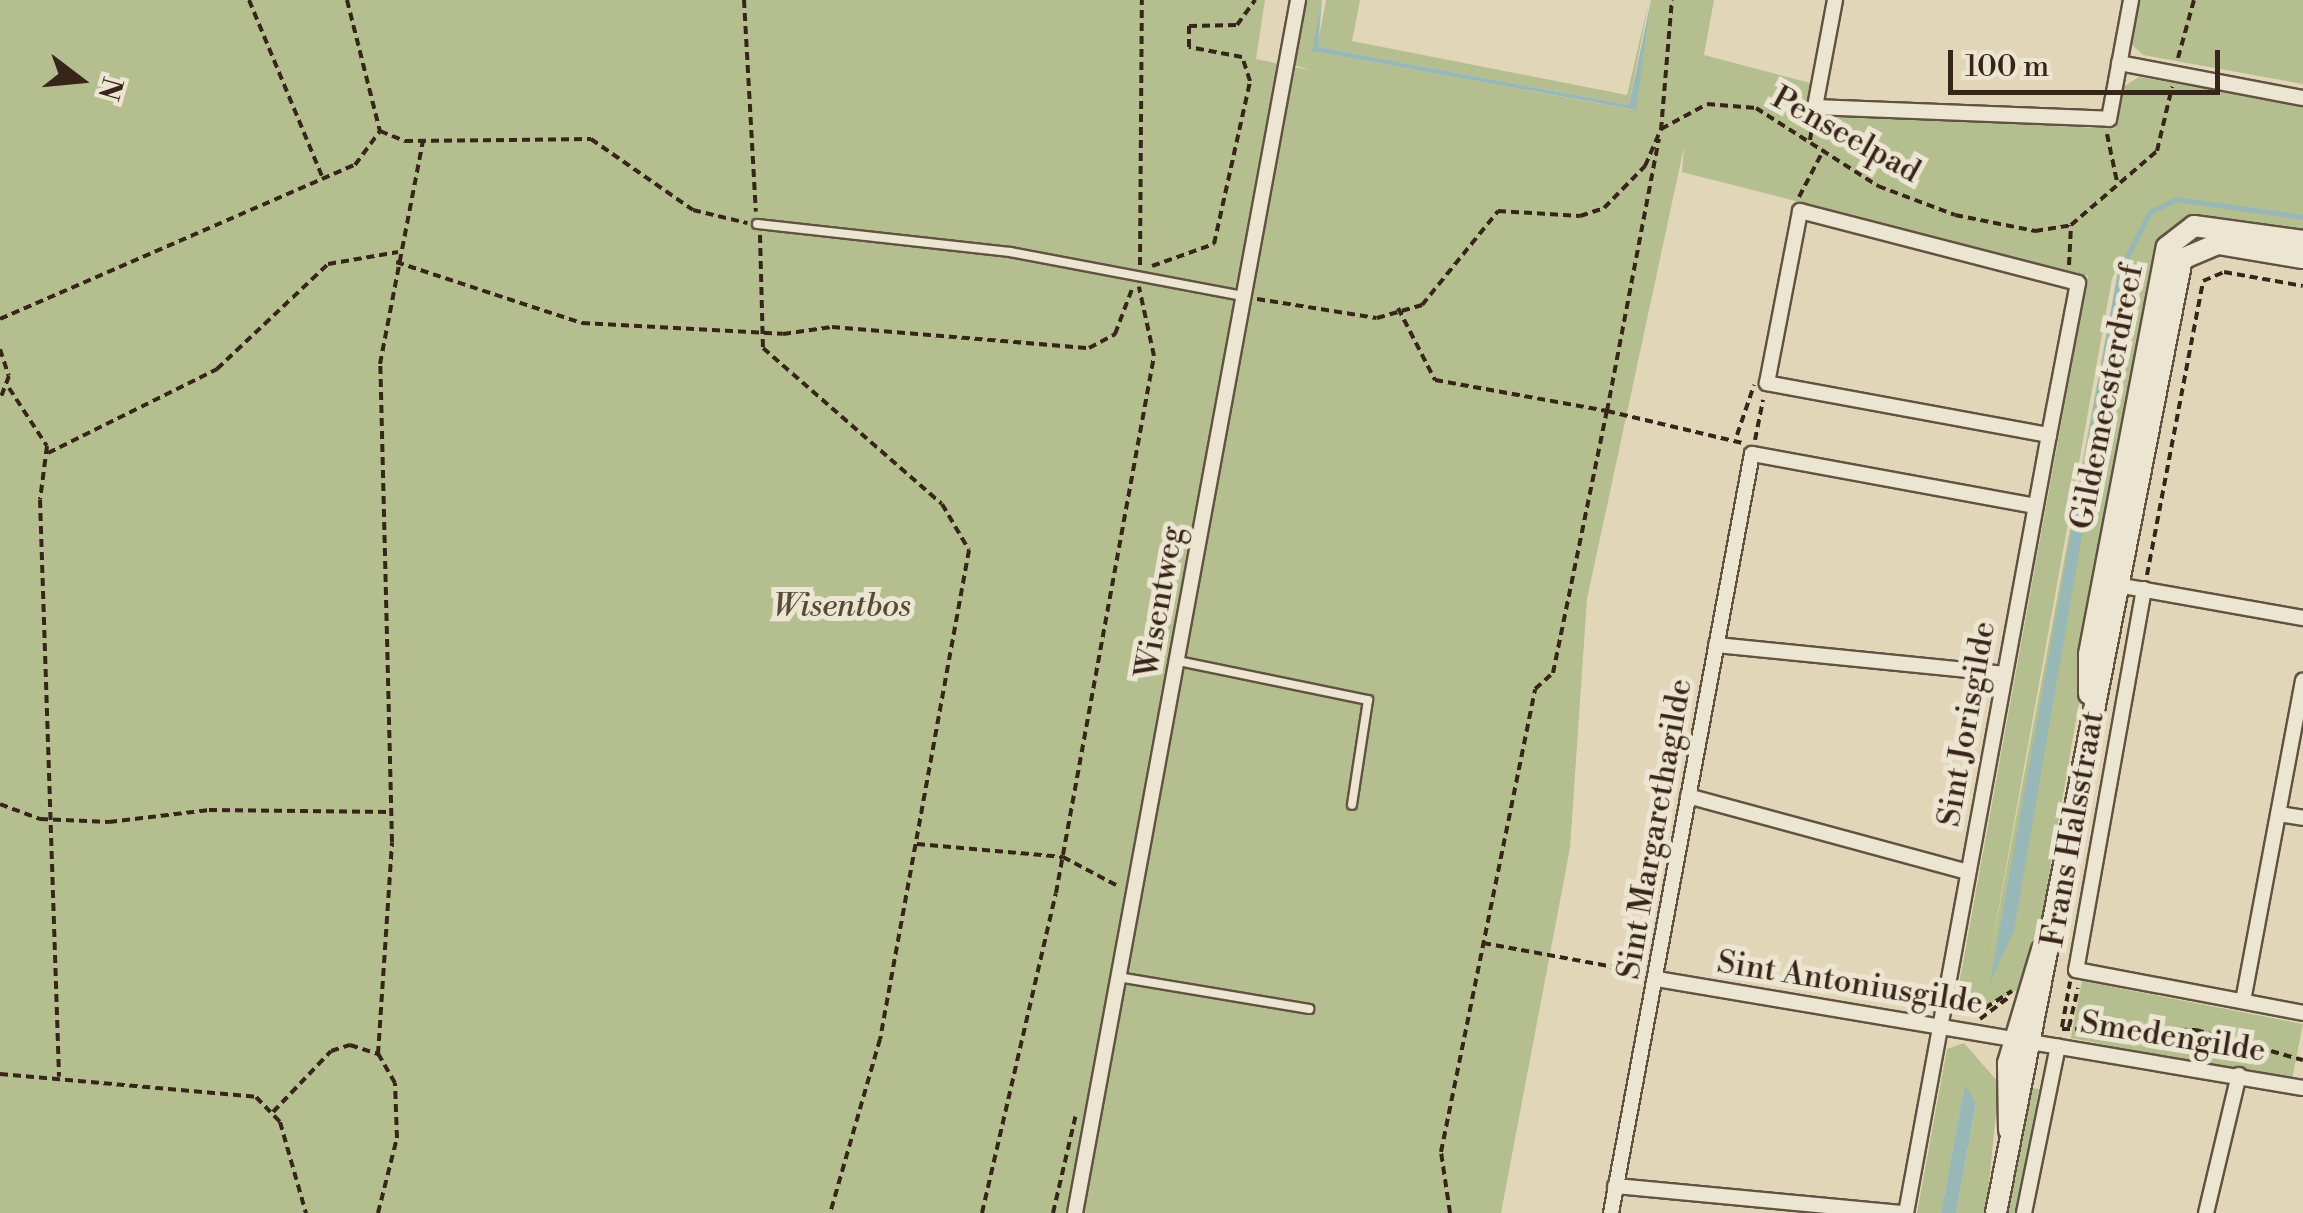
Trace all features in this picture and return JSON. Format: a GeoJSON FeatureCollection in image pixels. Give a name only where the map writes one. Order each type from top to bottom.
{"type":"FeatureCollection","features":[{"type":"Feature","properties":{"kind":"street","name":"Wisentweg"},"geometry":{"type":"LineString","coordinates":[[1076,1213],[1298,0]]}},
{"type":"Feature","properties":{"kind":"street"},"geometry":{"type":"LineString","coordinates":[[1835,0],[1816,106],[2108,119],[2131,0]]}},
{"type":"Feature","properties":{"kind":"street"},"geometry":{"type":"LineString","coordinates":[[2119,63],[2303,98]]}},
{"type":"Feature","properties":{"kind":"street"},"geometry":{"type":"LineString","coordinates":[[2049,435],[1766,383],[1800,211],[2066,279]]}},
{"type":"Feature","properties":{"kind":"street","name":"Gildemeesterdreef"},"geometry":{"type":"LineString","coordinates":[[1996,1213],[2168,247],[2205,226],[2303,241]]}},
{"type":"Feature","properties":{"kind":"street","name":"Gildemeesterdreef"},"geometry":{"type":"LineString","coordinates":[[2111,584],[2182,259],[2218,244],[2303,258]]}},
{"type":"Feature","properties":{"kind":"street","name":"Sint Jorisgilde"},"geometry":{"type":"LineString","coordinates":[[1903,1213],[1944,1024],[1968,872],[2078,283],[2066,279]]}},
{"type":"Feature","properties":{"kind":"street"},"geometry":{"type":"LineString","coordinates":[[1752,454],[2035,506]]}},
{"type":"Feature","properties":{"kind":"street","name":"Sint Margarethagilde"},"geometry":{"type":"LineString","coordinates":[[1611,1213],[1752,454]]}},
{"type":"Feature","properties":{"kind":"street"},"geometry":{"type":"LineString","coordinates":[[2111,584],[2303,618]]}},
{"type":"Feature","properties":{"kind":"street","name":"Frans Halsstraat"},"geometry":{"type":"LineString","coordinates":[[2144,589],[2078,976],[2303,1013]]}},
{"type":"Feature","properties":{"kind":"street"},"geometry":{"type":"LineString","coordinates":[[1716,645],[2004,674]]}},
{"type":"Feature","properties":{"kind":"street"},"geometry":{"type":"LineString","coordinates":[[2243,1001],[2303,680]]}},
{"type":"Feature","properties":{"kind":"street"},"geometry":{"type":"LineString","coordinates":[[1688,796],[1968,872]]}},
{"type":"Feature","properties":{"kind":"street"},"geometry":{"type":"LineString","coordinates":[[2279,814],[2303,818]]}},
{"type":"Feature","properties":{"kind":"street","name":"Sint Antoniusgilde"},"geometry":{"type":"LineString","coordinates":[[1657,979],[2024,1040]]}},
{"type":"Feature","properties":{"kind":"street","name":"Smedengilde"},"geometry":{"type":"LineString","coordinates":[[2024,1040],[2064,1042],[2303,1088]]}},
{"type":"Feature","properties":{"kind":"street"},"geometry":{"type":"LineString","coordinates":[[2024,1213],[2064,1042]]}},
{"type":"Feature","properties":{"kind":"street"},"geometry":{"type":"LineString","coordinates":[[2206,1213],[2239,1075]]}},
{"type":"Feature","properties":{"kind":"street"},"geometry":{"type":"LineString","coordinates":[[1616,1186],[1903,1213]]}},
{"type":"Feature","properties":{"kind":"lane"},"geometry":{"type":"LineString","coordinates":[[757,224],[1243,296]]}},
{"type":"Feature","properties":{"kind":"lane"},"geometry":{"type":"LineString","coordinates":[[1178,661],[1368,700],[1352,805]]}},
{"type":"Feature","properties":{"kind":"lane"},"geometry":{"type":"LineString","coordinates":[[1118,977],[1309,1009]]}},
{"type":"Feature","properties":{"kind":"path"},"geometry":{"type":"LineString","coordinates":[[249,0],[322,179]]}},
{"type":"Feature","properties":{"kind":"path"},"geometry":{"type":"LineString","coordinates":[[348,0],[380,131]]}},
{"type":"Feature","properties":{"kind":"path"},"geometry":{"type":"LineString","coordinates":[[744,0],[757,224],[757,333],[766,353],[953,516],[968,544],[916,844],[857,1139],[830,1213]]}},
{"type":"Feature","properties":{"kind":"path"},"geometry":{"type":"LineString","coordinates":[[982,1213],[1063,857],[1154,356],[1140,278],[1142,0]]}},
{"type":"Feature","properties":{"kind":"path"},"geometry":{"type":"LineString","coordinates":[[396,262],[570,320],[757,333],[832,328],[1098,348],[1116,334],[1140,278],[1155,264],[1195,258],[1214,244],[1250,81],[1242,57],[1189,47],[1189,26],[1237,26],[1255,0]]}},
{"type":"Feature","properties":{"kind":"path"},"geometry":{"type":"LineString","coordinates":[[1450,1213],[1441,1152],[1535,689],[1553,673],[1607,411],[1661,130],[1672,0]]}},
{"type":"Feature","properties":{"kind":"path"},"geometry":{"type":"LineString","coordinates":[[2066,279],[2072,225],[2157,151],[2194,0]]}},
{"type":"Feature","properties":{"kind":"path","name":"Penseelpad"},"geometry":{"type":"LineString","coordinates":[[1661,130],[1707,104],[1732,104],[1790,124],[1878,186],[1995,228],[2072,225]]}},
{"type":"Feature","properties":{"kind":"path"},"geometry":{"type":"LineString","coordinates":[[2108,119],[2118,184]]}},
{"type":"Feature","properties":{"kind":"path"},"geometry":{"type":"LineString","coordinates":[[1243,296],[1377,318],[1398,308],[1422,304],[1498,211],[1580,216],[1604,208],[1644,166],[1661,130]]}},
{"type":"Feature","properties":{"kind":"path"},"geometry":{"type":"LineString","coordinates":[[0,319],[355,165],[380,131]]}},
{"type":"Feature","properties":{"kind":"path"},"geometry":{"type":"LineString","coordinates":[[380,131],[424,141],[591,139],[693,210],[757,224]]}},
{"type":"Feature","properties":{"kind":"path"},"geometry":{"type":"LineString","coordinates":[[378,1213],[397,1138],[394,1083],[378,1054],[392,812],[380,364],[396,262],[424,141]]}},
{"type":"Feature","properties":{"kind":"path"},"geometry":{"type":"LineString","coordinates":[[1800,211],[1799,191],[1824,149]]}},
{"type":"Feature","properties":{"kind":"path"},"geometry":{"type":"LineString","coordinates":[[48,454],[196,383],[251,344],[328,264],[398,252]]}},
{"type":"Feature","properties":{"kind":"path"},"geometry":{"type":"LineString","coordinates":[[2144,589],[2203,281],[2224,272],[2303,286]]}},
{"type":"Feature","properties":{"kind":"path"},"geometry":{"type":"LineString","coordinates":[[1398,308],[1434,380],[1737,436],[1752,454]]}},
{"type":"Feature","properties":{"kind":"path"},"geometry":{"type":"LineString","coordinates":[[0,350],[8,388],[48,454],[40,500],[59,1077]]}},
{"type":"Feature","properties":{"kind":"path"},"geometry":{"type":"LineString","coordinates":[[1737,436],[1748,386],[1766,383],[1752,454]]}},
{"type":"Feature","properties":{"kind":"path"},"geometry":{"type":"LineString","coordinates":[[0,400],[8,388]]}},
{"type":"Feature","properties":{"kind":"path"},"geometry":{"type":"LineString","coordinates":[[0,804],[51,818],[392,812]]}},
{"type":"Feature","properties":{"kind":"path"},"geometry":{"type":"LineString","coordinates":[[916,844],[1063,857],[1122,887]]}},
{"type":"Feature","properties":{"kind":"path"},"geometry":{"type":"LineString","coordinates":[[1483,944],[1657,979]]}},
{"type":"Feature","properties":{"kind":"path"},"geometry":{"type":"LineString","coordinates":[[2064,1042],[2078,976]]}},
{"type":"Feature","properties":{"kind":"path"},"geometry":{"type":"LineString","coordinates":[[2064,1042],[2062,1029],[2078,976]]}},
{"type":"Feature","properties":{"kind":"path"},"geometry":{"type":"LineString","coordinates":[[1968,1028],[1972,1016],[2018,992]]}},
{"type":"Feature","properties":{"kind":"path"},"geometry":{"type":"LineString","coordinates":[[2062,1029],[2196,1030],[2303,1060]]}},
{"type":"Feature","properties":{"kind":"path"},"geometry":{"type":"LineString","coordinates":[[273,1112],[331,1051],[350,1045],[378,1054]]}},
{"type":"Feature","properties":{"kind":"path"},"geometry":{"type":"LineString","coordinates":[[0,1074],[218,1087],[273,1112],[306,1213]]}},
{"type":"Feature","properties":{"kind":"green space","name":"Wisentbos"},"geometry":{"type":"Polygon","coordinates":[[[0,0],[1265,0],[1256,59],[1309,70],[1294,65],[1307,0],[1322,0],[1313,51],[1635,110],[1651,0],[1714,0],[1704,55],[1814,84],[1810,112],[2115,129],[2123,87],[2139,77],[2303,106],[2303,233],[2201,216],[2160,241],[2040,926],[2019,989],[1972,1013],[1958,990],[2088,276],[1682,172],[1684,147],[1587,599],[1570,848],[1501,1213],[0,1213],[0,0]],[[2120,261],[2112,279],[1986,979],[2120,261]]]}},
{"type":"Feature","properties":{"kind":"green space"},"geometry":{"type":"Polygon","coordinates":[[[1326,0],[1360,0],[1352,41],[1627,95],[1649,0],[1629,105],[1317,47],[1326,0]]]}},
{"type":"Feature","properties":{"kind":"green space"},"geometry":{"type":"Polygon","coordinates":[[[2139,0],[2303,0],[2303,84],[2143,55],[2131,44],[2139,0]]]}},
{"type":"Feature","properties":{"kind":"green space"},"geometry":{"type":"Polygon","coordinates":[[[2082,981],[2303,1024],[2292,1081],[2071,1038],[2082,981]]]}},
{"type":"Feature","properties":{"kind":"green space"},"geometry":{"type":"Polygon","coordinates":[[[1964,1043],[1999,1083],[1986,1213],[1956,1213],[1976,1103],[1965,1085],[1941,1213],[1917,1213],[1947,1049],[1964,1043]]]}},
{"type":"Feature","properties":{"kind":"green space"},"geometry":{"type":"Polygon","coordinates":[[[2032,1088],[2039,1089],[2016,1213],[2005,1213],[2032,1088]]]}},
{"type":"Feature","properties":{"kind":"water"},"geometry":{"type":"Polygon","coordinates":[[[1322,0],[1318,47],[1629,105],[1651,0],[1636,110],[1312,51],[1322,0]]]}},
{"type":"Feature","properties":{"kind":"water"},"geometry":{"type":"Polygon","coordinates":[[[2120,261],[2127,273],[2014,930],[1990,983],[2120,261]]]}},
{"type":"Feature","properties":{"kind":"water"},"geometry":{"type":"Polygon","coordinates":[[[1965,1084],[1976,1103],[1956,1213],[1941,1213],[1965,1084]]]}},
{"type":"Feature","properties":{"kind":"waterway"},"geometry":{"type":"LineString","coordinates":[[2123,264],[2150,212],[2177,199],[2303,217]]}}]}
